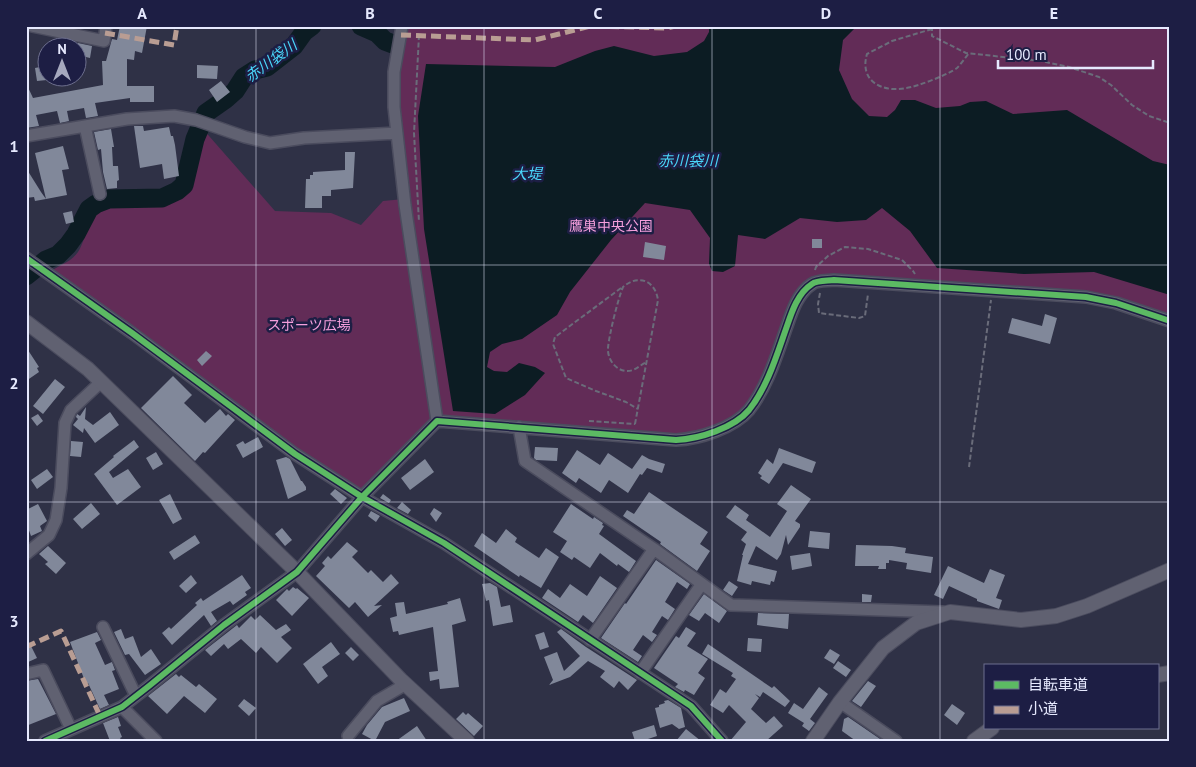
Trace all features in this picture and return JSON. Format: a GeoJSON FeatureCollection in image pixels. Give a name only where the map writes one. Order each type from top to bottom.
{"type":"FeatureCollection","features":[{"type":"Feature","properties":{"kind":"street"},"geometry":{"type":"LineString","coordinates":[[32,26],[104,40],[106,26]]}},
{"type":"Feature","properties":{"kind":"street"},"geometry":{"type":"LineString","coordinates":[[402,26],[394,72],[394,107],[405,206],[437,421]]}},
{"type":"Feature","properties":{"kind":"street"},"geometry":{"type":"LineString","coordinates":[[26,136],[128,119],[174,116],[196,120],[245,137],[270,143],[304,138],[397,133]]}},
{"type":"Feature","properties":{"kind":"street"},"geometry":{"type":"LineString","coordinates":[[85,126],[100,194]]}},
{"type":"Feature","properties":{"kind":"street"},"geometry":{"type":"LineString","coordinates":[[30,261],[132,333],[295,454],[362,496],[444,543],[691,706],[722,741]]}},
{"type":"Feature","properties":{"kind":"street"},"geometry":{"type":"LineString","coordinates":[[45,741],[122,707],[224,624],[297,572],[362,496],[437,421],[676,440],[691,439],[711,434],[748,411],[767,380],[800,295],[818,282],[834,280],[1086,297],[1116,303],[1170,321]]}},
{"type":"Feature","properties":{"kind":"street"},"geometry":{"type":"LineString","coordinates":[[26,322],[74,357],[101,382],[297,572],[406,684],[467,741]]}},
{"type":"Feature","properties":{"kind":"street"},"geometry":{"type":"LineString","coordinates":[[26,554],[49,535],[56,520],[62,488],[65,423],[71,410],[101,382]]}},
{"type":"Feature","properties":{"kind":"street"},"geometry":{"type":"LineString","coordinates":[[520,427],[525,461],[654,548],[701,585],[731,605],[950,612],[1021,620],[1056,616],[1086,606],[1170,570]]}},
{"type":"Feature","properties":{"kind":"street"},"geometry":{"type":"LineString","coordinates":[[590,640],[654,548]]}},
{"type":"Feature","properties":{"kind":"street"},"geometry":{"type":"LineString","coordinates":[[640,673],[701,585]]}},
{"type":"Feature","properties":{"kind":"street"},"geometry":{"type":"LineString","coordinates":[[813,741],[840,702],[883,648],[916,623],[950,612]]}},
{"type":"Feature","properties":{"kind":"street"},"geometry":{"type":"LineString","coordinates":[[103,627],[136,696]]}},
{"type":"Feature","properties":{"kind":"street"},"geometry":{"type":"LineString","coordinates":[[26,674],[43,670],[71,729]]}},
{"type":"Feature","properties":{"kind":"street"},"geometry":{"type":"LineString","coordinates":[[349,737],[376,701],[406,684]]}},
{"type":"Feature","properties":{"kind":"street"},"geometry":{"type":"LineString","coordinates":[[840,702],[896,741]]}},
{"type":"Feature","properties":{"kind":"street"},"geometry":{"type":"LineString","coordinates":[[122,707],[156,741]]}},
{"type":"Feature","properties":{"kind":"street"},"geometry":{"type":"LineString","coordinates":[[974,741],[989,730]]}},
{"type":"Feature","properties":{"kind":"path"},"geometry":{"type":"LineString","coordinates":[[969,53],[956,68],[939,77],[906,88],[885,88],[868,78],[864,64],[867,54],[892,40],[932,28],[932,36],[969,53],[1069,67],[1099,77],[1111,85],[1132,105],[1149,116],[1170,122]]}},
{"type":"Feature","properties":{"kind":"path"},"geometry":{"type":"LineString","coordinates":[[419,35],[414,133],[420,222]]}},
{"type":"Feature","properties":{"kind":"path"},"geometry":{"type":"LineString","coordinates":[[869,282],[865,316],[859,318],[818,313],[816,267],[828,256],[845,247],[868,248],[902,260],[913,271],[918,285]]}},
{"type":"Feature","properties":{"kind":"path"},"geometry":{"type":"LineString","coordinates":[[633,436],[636,424],[658,300],[656,292],[649,284],[640,279],[630,280],[555,337],[553,344],[566,378],[626,402],[638,409]]}},
{"type":"Feature","properties":{"kind":"path"},"geometry":{"type":"LineString","coordinates":[[623,287],[608,348],[610,359],[615,366],[626,371],[634,370],[647,362]]}},
{"type":"Feature","properties":{"kind":"path"},"geometry":{"type":"LineString","coordinates":[[969,467],[992,290]]}},
{"type":"Feature","properties":{"kind":"path"},"geometry":{"type":"LineString","coordinates":[[582,421],[636,424]]}},
{"type":"Feature","properties":{"kind":"green space","name":"鷹巣中央公園"},"geometry":{"type":"Polygon","coordinates":[[[402,26],[1170,26],[1170,321],[1116,303],[834,280],[800,295],[748,411],[691,439],[437,421],[362,497],[49,275],[52,271],[71,260],[78,252],[90,220],[103,205],[115,202],[137,203],[157,201],[171,198],[181,191],[193,173],[202,128],[275,211],[331,213],[361,225],[383,201],[404,199],[394,107],[402,26]]]}},
{"type":"Feature","properties":{"kind":"water","name":"大堤"},"geometry":{"type":"Polygon","coordinates":[[[709,26],[860,26],[856,27],[843,40],[839,70],[852,99],[869,116],[887,117],[895,110],[901,100],[915,100],[936,108],[986,101],[1013,114],[1067,110],[1153,161],[1170,165],[1170,295],[1094,272],[1024,274],[937,268],[910,231],[882,208],[866,220],[837,222],[800,218],[765,239],[738,235],[735,266],[723,272],[712,271],[709,264],[710,238],[690,210],[645,203],[611,240],[570,292],[557,315],[522,339],[502,344],[490,352],[487,367],[494,371],[507,372],[519,363],[535,367],[545,373],[525,395],[495,414],[453,411],[424,229],[418,116],[426,64],[555,67],[595,51],[614,46],[654,56],[687,52],[704,41],[709,32],[709,26]]]}},
{"type":"Feature","properties":{"kind":"building"},"geometry":{"type":"Polygon","coordinates":[[[120,26],[147,26],[142,53],[135,51],[134,60],[127,59],[127,86],[154,86],[154,102],[130,102],[130,98],[95,103],[98,116],[86,118],[84,108],[67,111],[69,121],[60,123],[57,111],[36,115],[39,126],[26,128],[26,83],[33,98],[103,85],[102,61],[106,61],[112,39],[117,40],[120,26]]]}},
{"type":"Feature","properties":{"kind":"building"},"geometry":{"type":"Polygon","coordinates":[[[88,45],[92,46],[90,58],[88,58],[88,45]]]}},
{"type":"Feature","properties":{"kind":"building"},"geometry":{"type":"Polygon","coordinates":[[[197,65],[218,66],[217,79],[197,78],[197,65]]]}},
{"type":"Feature","properties":{"kind":"building"},"geometry":{"type":"Polygon","coordinates":[[[38,67],[38,81],[37,81],[35,68],[38,67]]]}},
{"type":"Feature","properties":{"kind":"building"},"geometry":{"type":"Polygon","coordinates":[[[221,81],[230,92],[217,102],[209,90],[221,81]]]}},
{"type":"Feature","properties":{"kind":"building"},"geometry":{"type":"Polygon","coordinates":[[[134,126],[143,126],[144,131],[169,127],[175,145],[179,176],[164,179],[162,164],[140,168],[134,126]]]}},
{"type":"Feature","properties":{"kind":"building"},"geometry":{"type":"Polygon","coordinates":[[[111,129],[114,147],[112,147],[113,166],[118,166],[119,180],[117,181],[117,188],[107,189],[101,149],[98,150],[94,132],[111,129]]]}},
{"type":"Feature","properties":{"kind":"building"},"geometry":{"type":"Polygon","coordinates":[[[63,146],[69,169],[62,170],[67,195],[46,199],[35,153],[63,146]]]}},
{"type":"Feature","properties":{"kind":"building"},"geometry":{"type":"Polygon","coordinates":[[[345,152],[355,152],[353,188],[331,190],[331,196],[322,196],[322,208],[305,208],[306,179],[310,179],[310,175],[313,175],[313,172],[345,170],[345,152]]]}},
{"type":"Feature","properties":{"kind":"building"},"geometry":{"type":"Polygon","coordinates":[[[26,168],[46,199],[35,201],[34,197],[26,198],[26,168]]]}},
{"type":"Feature","properties":{"kind":"building"},"geometry":{"type":"Polygon","coordinates":[[[72,211],[74,222],[66,224],[63,213],[72,211]]]}},
{"type":"Feature","properties":{"kind":"building"},"geometry":{"type":"Polygon","coordinates":[[[812,239],[822,239],[822,248],[812,248],[812,239]]]}},
{"type":"Feature","properties":{"kind":"building"},"geometry":{"type":"Polygon","coordinates":[[[645,242],[666,246],[664,260],[643,257],[645,242]]]}},
{"type":"Feature","properties":{"kind":"building"},"geometry":{"type":"Polygon","coordinates":[[[1045,314],[1057,318],[1050,344],[1008,333],[1012,318],[1042,326],[1045,314]]]}},
{"type":"Feature","properties":{"kind":"building"},"geometry":{"type":"Polygon","coordinates":[[[26,347],[39,367],[37,368],[39,372],[26,381],[26,347]]]}},
{"type":"Feature","properties":{"kind":"building"},"geometry":{"type":"Polygon","coordinates":[[[206,351],[212,356],[202,366],[197,360],[206,351]]]}},
{"type":"Feature","properties":{"kind":"building"},"geometry":{"type":"Polygon","coordinates":[[[173,376],[192,395],[184,403],[205,423],[220,409],[226,416],[228,414],[235,420],[205,453],[203,452],[195,461],[141,408],[173,376]]]}},
{"type":"Feature","properties":{"kind":"building"},"geometry":{"type":"Polygon","coordinates":[[[55,379],[65,387],[43,414],[33,406],[55,379]]]}},
{"type":"Feature","properties":{"kind":"building"},"geometry":{"type":"Polygon","coordinates":[[[86,407],[85,419],[93,425],[110,412],[119,425],[95,443],[84,428],[83,433],[73,425],[78,419],[76,417],[77,414],[80,416],[86,407]]]}},
{"type":"Feature","properties":{"kind":"building"},"geometry":{"type":"Polygon","coordinates":[[[38,414],[43,421],[37,426],[31,418],[38,414]]]}},
{"type":"Feature","properties":{"kind":"building"},"geometry":{"type":"Polygon","coordinates":[[[258,437],[263,447],[243,458],[236,445],[243,441],[245,444],[258,437]]]}},
{"type":"Feature","properties":{"kind":"building"},"geometry":{"type":"Polygon","coordinates":[[[134,440],[139,447],[109,472],[113,478],[128,469],[141,487],[117,505],[94,474],[134,440]]]}},
{"type":"Feature","properties":{"kind":"building"},"geometry":{"type":"Polygon","coordinates":[[[71,441],[83,442],[81,457],[70,456],[71,441]]]}},
{"type":"Feature","properties":{"kind":"building"},"geometry":{"type":"Polygon","coordinates":[[[535,447],[558,448],[557,461],[536,460],[534,458],[535,447]]]}},
{"type":"Feature","properties":{"kind":"building"},"geometry":{"type":"Polygon","coordinates":[[[779,448],[816,462],[812,473],[783,463],[769,484],[760,478],[762,476],[758,473],[767,459],[773,464],[779,448]]]}},
{"type":"Feature","properties":{"kind":"building"},"geometry":{"type":"Polygon","coordinates":[[[577,450],[600,465],[608,453],[632,469],[642,455],[665,464],[662,473],[647,468],[642,475],[640,474],[628,493],[609,480],[601,493],[579,478],[576,483],[562,473],[577,450]]]}},
{"type":"Feature","properties":{"kind":"building"},"geometry":{"type":"Polygon","coordinates":[[[156,452],[163,464],[153,470],[146,458],[156,452]]]}},
{"type":"Feature","properties":{"kind":"building"},"geometry":{"type":"Polygon","coordinates":[[[286,457],[290,459],[306,487],[306,490],[288,499],[276,460],[286,457]]]}},
{"type":"Feature","properties":{"kind":"building"},"geometry":{"type":"Polygon","coordinates":[[[425,459],[434,472],[410,490],[401,478],[425,459]]]}},
{"type":"Feature","properties":{"kind":"building"},"geometry":{"type":"Polygon","coordinates":[[[47,469],[53,477],[37,489],[31,480],[47,469]]]}},
{"type":"Feature","properties":{"kind":"building"},"geometry":{"type":"Polygon","coordinates":[[[791,485],[811,499],[795,521],[800,524],[800,527],[788,545],[786,535],[781,554],[777,560],[756,546],[748,564],[777,571],[774,582],[771,581],[770,585],[752,581],[751,585],[737,581],[746,544],[741,540],[747,532],[726,517],[735,505],[749,515],[746,520],[770,537],[787,511],[777,504],[791,485]]]}},
{"type":"Feature","properties":{"kind":"building"},"geometry":{"type":"Polygon","coordinates":[[[335,489],[347,498],[341,504],[330,494],[335,489]]]}},
{"type":"Feature","properties":{"kind":"building"},"geometry":{"type":"Polygon","coordinates":[[[649,492],[708,532],[700,544],[710,551],[697,571],[660,544],[661,542],[623,516],[627,510],[634,514],[649,492]]]}},
{"type":"Feature","properties":{"kind":"building"},"geometry":{"type":"Polygon","coordinates":[[[170,494],[182,519],[173,524],[159,500],[170,494]]]}},
{"type":"Feature","properties":{"kind":"building"},"geometry":{"type":"Polygon","coordinates":[[[383,494],[391,500],[389,503],[380,498],[383,494]]]}},
{"type":"Feature","properties":{"kind":"building"},"geometry":{"type":"Polygon","coordinates":[[[402,502],[411,510],[408,514],[397,508],[402,502]]]}},
{"type":"Feature","properties":{"kind":"building"},"geometry":{"type":"Polygon","coordinates":[[[91,503],[100,514],[82,529],[73,519],[91,503]]]}},
{"type":"Feature","properties":{"kind":"building"},"geometry":{"type":"Polygon","coordinates":[[[38,504],[47,521],[40,526],[42,531],[31,536],[26,522],[26,510],[38,504]]]}},
{"type":"Feature","properties":{"kind":"building"},"geometry":{"type":"Polygon","coordinates":[[[571,504],[593,519],[594,517],[603,523],[602,525],[604,526],[599,534],[636,561],[629,572],[618,564],[617,566],[600,553],[590,568],[574,557],[572,560],[560,552],[567,541],[553,532],[571,504]]]}},
{"type":"Feature","properties":{"kind":"building"},"geometry":{"type":"Polygon","coordinates":[[[434,508],[442,513],[436,522],[430,514],[434,508]]]}},
{"type":"Feature","properties":{"kind":"building"},"geometry":{"type":"Polygon","coordinates":[[[371,511],[380,516],[376,522],[368,516],[371,511]]]}},
{"type":"Feature","properties":{"kind":"building"},"geometry":{"type":"Polygon","coordinates":[[[282,528],[292,540],[285,546],[275,534],[282,528]]]}},
{"type":"Feature","properties":{"kind":"building"},"geometry":{"type":"Polygon","coordinates":[[[506,529],[517,538],[515,542],[539,558],[546,548],[559,557],[541,588],[520,575],[519,577],[474,546],[482,533],[496,543],[506,529]]]}},
{"type":"Feature","properties":{"kind":"building"},"geometry":{"type":"Polygon","coordinates":[[[810,531],[830,533],[829,549],[808,547],[810,531]]]}},
{"type":"Feature","properties":{"kind":"building"},"geometry":{"type":"Polygon","coordinates":[[[195,535],[200,543],[174,560],[169,552],[195,535]]]}},
{"type":"Feature","properties":{"kind":"building"},"geometry":{"type":"Polygon","coordinates":[[[347,542],[358,551],[352,557],[368,573],[371,570],[383,582],[391,574],[399,583],[374,606],[382,605],[368,617],[355,602],[349,608],[316,576],[325,566],[322,563],[328,556],[331,559],[347,542]]]}},
{"type":"Feature","properties":{"kind":"building"},"geometry":{"type":"Polygon","coordinates":[[[856,545],[906,548],[905,553],[933,557],[931,573],[906,569],[907,563],[889,560],[889,563],[886,563],[886,569],[878,569],[879,566],[855,566],[856,545]]]}},
{"type":"Feature","properties":{"kind":"building"},"geometry":{"type":"Polygon","coordinates":[[[48,546],[66,563],[56,574],[45,564],[48,562],[39,554],[48,546]]]}},
{"type":"Feature","properties":{"kind":"building"},"geometry":{"type":"Polygon","coordinates":[[[810,553],[812,566],[792,570],[790,556],[810,553]]]}},
{"type":"Feature","properties":{"kind":"building"},"geometry":{"type":"Polygon","coordinates":[[[656,560],[690,584],[687,589],[677,582],[665,602],[675,609],[668,620],[662,616],[652,632],[657,635],[652,642],[643,635],[633,650],[642,656],[638,662],[601,638],[656,560]]]}},
{"type":"Feature","properties":{"kind":"building"},"geometry":{"type":"Polygon","coordinates":[[[948,566],[984,583],[990,569],[1005,575],[996,598],[1002,600],[999,609],[977,601],[977,599],[949,586],[943,599],[934,595],[948,566]]]}},
{"type":"Feature","properties":{"kind":"building"},"geometry":{"type":"Polygon","coordinates":[[[191,575],[197,583],[186,593],[179,586],[191,575]]]}},
{"type":"Feature","properties":{"kind":"building"},"geometry":{"type":"Polygon","coordinates":[[[242,575],[251,588],[245,592],[247,595],[233,605],[230,601],[211,612],[217,621],[211,626],[204,615],[172,645],[162,633],[169,627],[171,629],[197,605],[195,603],[201,598],[203,601],[242,575]]]}},
{"type":"Feature","properties":{"kind":"building"},"geometry":{"type":"Polygon","coordinates":[[[600,576],[617,588],[593,623],[583,615],[578,622],[542,598],[548,589],[560,598],[570,584],[587,596],[600,576]]]}},
{"type":"Feature","properties":{"kind":"building"},"geometry":{"type":"Polygon","coordinates":[[[729,581],[738,587],[732,596],[723,590],[729,581]]]}},
{"type":"Feature","properties":{"kind":"building"},"geometry":{"type":"Polygon","coordinates":[[[490,583],[497,587],[501,607],[510,605],[513,622],[493,626],[489,600],[486,601],[482,584],[490,583]]]}},
{"type":"Feature","properties":{"kind":"building"},"geometry":{"type":"Polygon","coordinates":[[[293,587],[309,598],[292,616],[276,600],[287,589],[289,591],[293,587]]]}},
{"type":"Feature","properties":{"kind":"building"},"geometry":{"type":"Polygon","coordinates":[[[704,594],[727,611],[719,623],[705,613],[699,621],[689,615],[704,594]]]}},
{"type":"Feature","properties":{"kind":"building"},"geometry":{"type":"Polygon","coordinates":[[[862,594],[872,595],[871,602],[862,602],[862,594]]]}},
{"type":"Feature","properties":{"kind":"building"},"geometry":{"type":"Polygon","coordinates":[[[460,598],[466,621],[452,625],[459,687],[440,689],[439,679],[430,681],[429,672],[438,671],[433,627],[399,635],[398,631],[393,632],[390,618],[397,616],[395,603],[404,602],[406,614],[448,604],[447,602],[460,598]]]}},
{"type":"Feature","properties":{"kind":"building"},"geometry":{"type":"Polygon","coordinates":[[[758,613],[789,614],[788,629],[757,625],[758,613]]]}},
{"type":"Feature","properties":{"kind":"building"},"geometry":{"type":"Polygon","coordinates":[[[260,615],[276,630],[286,624],[291,630],[281,637],[292,648],[277,663],[261,647],[256,653],[241,639],[228,649],[224,644],[211,656],[205,650],[237,625],[239,628],[251,616],[255,620],[260,615]]]}},
{"type":"Feature","properties":{"kind":"building"},"geometry":{"type":"Polygon","coordinates":[[[686,627],[696,633],[687,646],[708,659],[698,673],[705,678],[694,695],[675,687],[678,684],[654,668],[676,636],[679,638],[686,627]]]}},
{"type":"Feature","properties":{"kind":"building"},"geometry":{"type":"Polygon","coordinates":[[[121,629],[125,639],[133,636],[141,657],[151,649],[161,664],[145,675],[129,654],[125,655],[114,632],[121,629]]]}},
{"type":"Feature","properties":{"kind":"building"},"geometry":{"type":"Polygon","coordinates":[[[561,629],[637,680],[628,690],[619,681],[614,688],[600,677],[605,671],[588,661],[570,677],[549,685],[553,680],[544,657],[557,652],[564,671],[580,656],[557,632],[561,629]]]}},
{"type":"Feature","properties":{"kind":"building"},"geometry":{"type":"Polygon","coordinates":[[[97,632],[101,640],[95,643],[105,665],[112,662],[115,670],[112,671],[119,689],[104,695],[109,705],[100,709],[88,683],[86,684],[70,642],[97,632]]]}},
{"type":"Feature","properties":{"kind":"building"},"geometry":{"type":"Polygon","coordinates":[[[544,632],[549,647],[540,650],[535,635],[544,632]]]}},
{"type":"Feature","properties":{"kind":"building"},"geometry":{"type":"Polygon","coordinates":[[[26,636],[37,658],[26,663],[26,636]]]}},
{"type":"Feature","properties":{"kind":"building"},"geometry":{"type":"Polygon","coordinates":[[[748,638],[762,639],[761,652],[747,651],[748,638]]]}},
{"type":"Feature","properties":{"kind":"building"},"geometry":{"type":"Polygon","coordinates":[[[331,642],[340,654],[322,667],[328,676],[318,684],[303,664],[331,642]]]}},
{"type":"Feature","properties":{"kind":"building"},"geometry":{"type":"Polygon","coordinates":[[[708,644],[772,688],[774,686],[790,701],[785,707],[763,692],[760,697],[755,694],[759,698],[751,709],[766,723],[774,716],[783,726],[766,741],[730,741],[746,722],[729,705],[723,713],[710,705],[720,689],[726,693],[736,679],[731,676],[733,673],[702,654],[708,644]]]}},
{"type":"Feature","properties":{"kind":"building"},"geometry":{"type":"Polygon","coordinates":[[[351,647],[359,655],[353,661],[345,653],[351,647]]]}},
{"type":"Feature","properties":{"kind":"building"},"geometry":{"type":"Polygon","coordinates":[[[830,649],[840,655],[834,664],[824,658],[830,649]]]}},
{"type":"Feature","properties":{"kind":"building"},"geometry":{"type":"Polygon","coordinates":[[[838,661],[851,670],[846,677],[833,668],[838,661]]]}},
{"type":"Feature","properties":{"kind":"building"},"geometry":{"type":"Polygon","coordinates":[[[176,674],[179,677],[181,675],[196,687],[199,684],[217,699],[205,713],[184,696],[167,714],[148,696],[176,674]]]}},
{"type":"Feature","properties":{"kind":"building"},"geometry":{"type":"Polygon","coordinates":[[[38,679],[56,714],[26,726],[26,681],[38,679]]]}},
{"type":"Feature","properties":{"kind":"building"},"geometry":{"type":"Polygon","coordinates":[[[868,681],[876,686],[861,707],[852,701],[868,681]]]}},
{"type":"Feature","properties":{"kind":"building"},"geometry":{"type":"Polygon","coordinates":[[[819,687],[828,694],[810,719],[815,723],[809,731],[802,726],[804,723],[788,713],[794,703],[803,709],[819,687]]]}},
{"type":"Feature","properties":{"kind":"building"},"geometry":{"type":"Polygon","coordinates":[[[404,698],[410,711],[385,722],[375,741],[362,734],[382,707],[404,698]]]}},
{"type":"Feature","properties":{"kind":"building"},"geometry":{"type":"Polygon","coordinates":[[[244,699],[256,708],[249,716],[238,706],[244,699]]]}},
{"type":"Feature","properties":{"kind":"building"},"geometry":{"type":"Polygon","coordinates":[[[668,700],[681,708],[685,727],[679,729],[672,724],[660,728],[655,708],[668,700]]]}},
{"type":"Feature","properties":{"kind":"building"},"geometry":{"type":"Polygon","coordinates":[[[952,704],[965,713],[957,725],[944,715],[952,704]]]}},
{"type":"Feature","properties":{"kind":"building"},"geometry":{"type":"Polygon","coordinates":[[[463,712],[466,715],[468,713],[483,726],[474,736],[456,719],[463,712]]]}},
{"type":"Feature","properties":{"kind":"building"},"geometry":{"type":"Polygon","coordinates":[[[118,717],[121,726],[118,727],[122,741],[110,741],[103,723],[118,717]]]}},
{"type":"Feature","properties":{"kind":"building"},"geometry":{"type":"Polygon","coordinates":[[[848,717],[883,741],[856,741],[842,731],[844,719],[848,717]]]}},
{"type":"Feature","properties":{"kind":"building"},"geometry":{"type":"Polygon","coordinates":[[[654,725],[657,736],[642,741],[635,741],[632,732],[654,725]]]}},
{"type":"Feature","properties":{"kind":"building"},"geometry":{"type":"Polygon","coordinates":[[[417,726],[427,741],[396,741],[417,726]]]}},
{"type":"Feature","properties":{"kind":"building"},"geometry":{"type":"Polygon","coordinates":[[[686,729],[701,741],[676,741],[686,729]]]}},
{"type":"Feature","properties":{"kind":"waterway","name":"赤川袋川"},"geometry":{"type":"LineString","coordinates":[[26,276],[46,260],[58,255],[68,245],[89,209],[96,204],[109,199],[162,198],[177,191],[184,185],[195,139],[206,113],[235,91],[244,77],[255,70],[267,67],[294,46],[304,32],[312,26]]}},
{"type":"Feature","properties":{"kind":"waterway","name":"赤川袋川"},"geometry":{"type":"LineString","coordinates":[[361,26],[377,33],[385,41],[393,44]]}},
{"type":"Feature","properties":{"kind":"marked path"},"geometry":{"type":"LineString","coordinates":[[105,33],[174,45],[177,26]]}},
{"type":"Feature","properties":{"kind":"marked path"},"geometry":{"type":"LineString","coordinates":[[401,35],[535,40],[591,26],[668,28],[675,26]]}},
{"type":"Feature","properties":{"kind":"marked path"},"geometry":{"type":"LineString","coordinates":[[26,647],[61,631],[100,716]]}},
{"type":"Feature","properties":{"kind":"cycle path"},"geometry":{"type":"LineString","coordinates":[[26,258],[132,333],[295,454],[362,497],[444,543],[691,706],[722,741]]}},
{"type":"Feature","properties":{"kind":"cycle path"},"geometry":{"type":"LineString","coordinates":[[45,741],[122,707],[224,625],[297,572],[362,497],[437,421],[676,440],[716,431],[734,422],[749,410],[756,401],[771,370],[796,303],[807,288],[820,281],[834,280],[1086,297],[1116,303],[1170,321]]}},
{"type":"Feature","properties":{"kind":"park label","name":"スポーツ広場"},"geometry":{"type":"Point","coordinates":[309,325]}}]}
